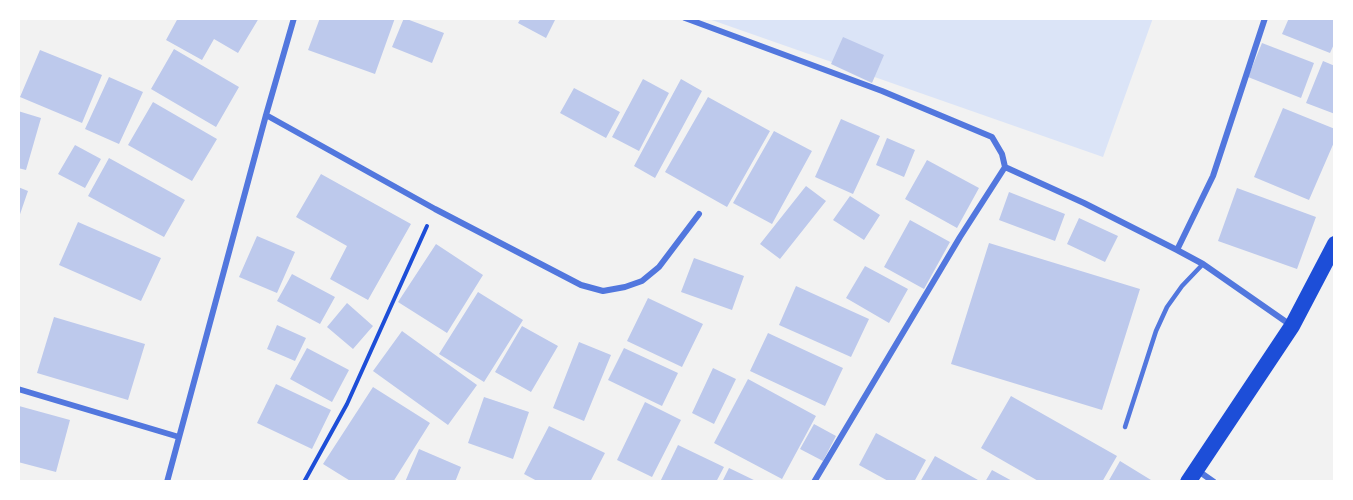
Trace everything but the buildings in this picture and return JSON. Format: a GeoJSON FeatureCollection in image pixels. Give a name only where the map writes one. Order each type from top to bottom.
{"type":"FeatureCollection","features":[{"type":"Feature","properties":{"kind":"highway"},"geometry":{"type":"LineString","coordinates":[[1192,476],[1292,326],[1335,244]]}},
{"type":"Feature","properties":{"kind":"street"},"geometry":{"type":"LineString","coordinates":[[167,482],[294,18]]}},
{"type":"Feature","properties":{"kind":"street"},"geometry":{"type":"LineString","coordinates":[[685,18],[882,91],[992,137],[1002,154],[1005,167],[954,246],[814,482]]}},
{"type":"Feature","properties":{"kind":"street"},"geometry":{"type":"LineString","coordinates":[[1177,250],[1213,176],[1265,18]]}},
{"type":"Feature","properties":{"kind":"street"},"geometry":{"type":"LineString","coordinates":[[266,115],[435,209],[581,285],[603,291],[642,281],[660,267],[699,214]]}},
{"type":"Feature","properties":{"kind":"street"},"geometry":{"type":"LineString","coordinates":[[1005,167],[1084,203],[1203,264],[1292,326]]}},
{"type":"Feature","properties":{"kind":"street"},"geometry":{"type":"LineString","coordinates":[[18,389],[179,437]]}},
{"type":"Feature","properties":{"kind":"street"},"geometry":{"type":"LineString","coordinates":[[1192,476],[1214,482]]}},
{"type":"Feature","properties":{"kind":"lane"},"geometry":{"type":"LineString","coordinates":[[1125,427],[1156,331],[1167,307],[1182,286],[1203,264]]}},
{"type":"Feature","properties":{"kind":"path"},"geometry":{"type":"LineString","coordinates":[[304,482],[347,404],[435,209]]}},
{"type":"Feature","properties":{"kind":"shaded area"},"geometry":{"type":"Polygon","coordinates":[[[706,18],[1153,18],[1103,157],[706,18]]]}}]}
